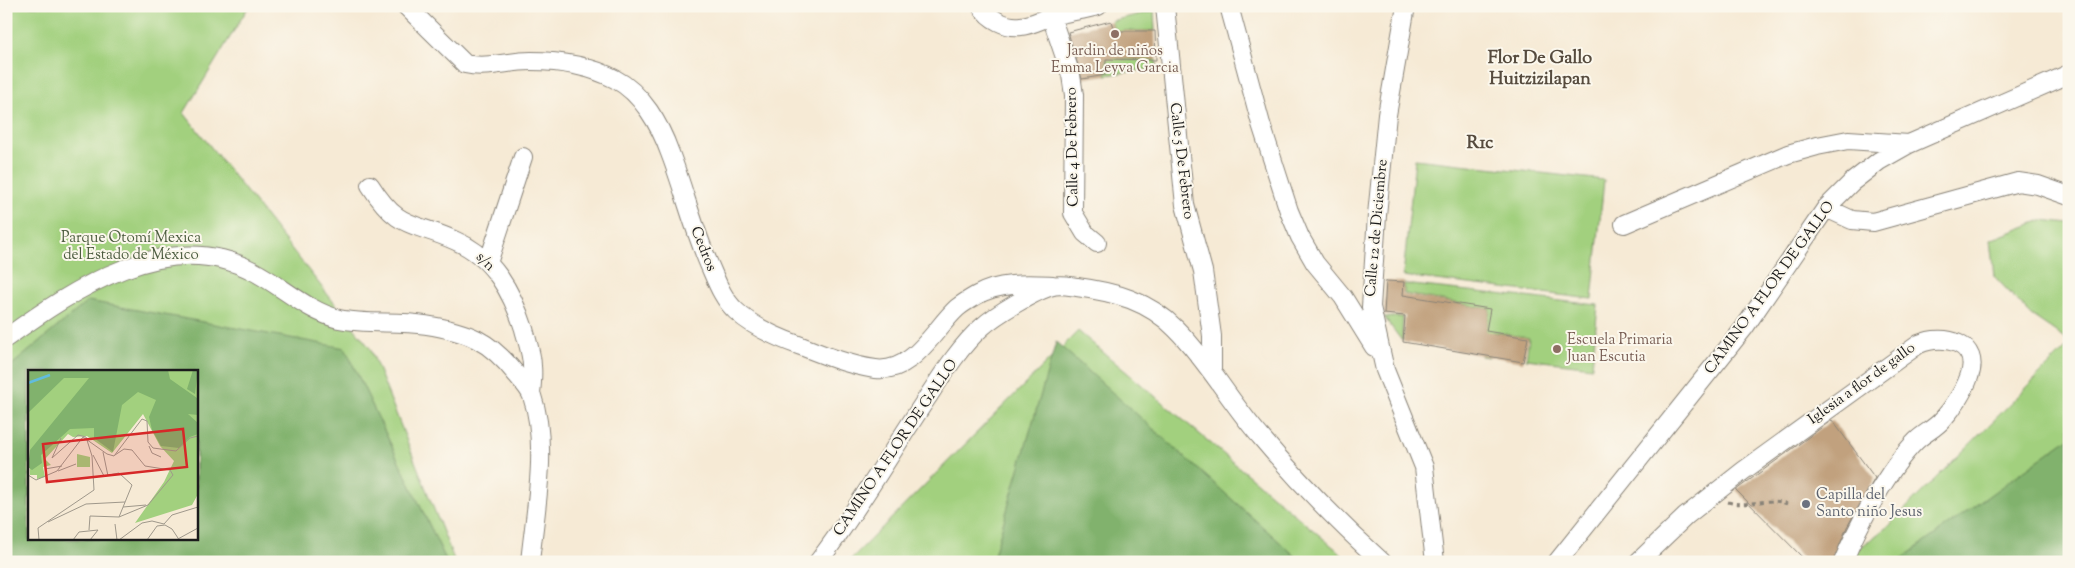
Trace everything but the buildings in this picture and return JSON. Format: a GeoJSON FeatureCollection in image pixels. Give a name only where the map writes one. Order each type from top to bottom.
{"type":"FeatureCollection","features":[{"type":"Feature","properties":{"kind":"street","name":"Cedros"},"geometry":{"type":"LineString","coordinates":[[406,6],[465,64],[489,66],[532,61],[589,68],[616,80],[640,100],[657,124],[666,142],[680,180],[692,222],[718,285],[735,310],[749,322],[776,337],[831,358],[879,369],[904,362],[917,353],[958,308],[978,294],[1011,285],[1053,285]]}},
{"type":"Feature","properties":{"kind":"street"},"geometry":{"type":"LineString","coordinates":[[981,6],[984,12],[1000,22],[1012,26],[1023,26],[1051,16],[1098,6]]}},
{"type":"Feature","properties":{"kind":"street","name":"Calle 5 De Febrero"},"geometry":{"type":"LineString","coordinates":[[1165,6],[1184,199],[1203,271],[1212,336],[1212,373]]}},
{"type":"Feature","properties":{"kind":"street"},"geometry":{"type":"LineString","coordinates":[[1229,6],[1261,124],[1292,220],[1315,263],[1343,298],[1365,331],[1386,370]]}},
{"type":"Feature","properties":{"kind":"street","name":"Calle 12 de Diciembre"},"geometry":{"type":"LineString","coordinates":[[1406,6],[1387,114],[1377,215],[1371,307],[1386,370],[1424,467],[1435,562]]}},
{"type":"Feature","properties":{"kind":"street","name":"Calle 4 De Febrero"},"geometry":{"type":"LineString","coordinates":[[1051,16],[1072,82],[1073,213],[1084,232],[1097,243]]}},
{"type":"Feature","properties":{"kind":"street","name":"CAMINO A FLOR DE GALLO"},"geometry":{"type":"LineString","coordinates":[[1557,562],[1744,328],[1826,208],[1852,182],[1879,161],[1909,144],[2069,74]]}},
{"type":"Feature","properties":{"kind":"street"},"geometry":{"type":"LineString","coordinates":[[1624,224],[1788,154],[1848,140],[1909,144]]}},
{"type":"Feature","properties":{"kind":"street"},"geometry":{"type":"LineString","coordinates":[[488,263],[523,158]]}},
{"type":"Feature","properties":{"kind":"street"},"geometry":{"type":"LineString","coordinates":[[1826,208],[1852,220],[1872,222],[2018,182],[2038,185],[2069,196]]}},
{"type":"Feature","properties":{"kind":"street","name":"s/n"},"geometry":{"type":"LineString","coordinates":[[370,185],[381,202],[395,217],[408,224],[471,248],[488,263],[508,290],[521,321],[532,365],[531,393]]}},
{"type":"Feature","properties":{"kind":"street"},"geometry":{"type":"LineString","coordinates":[[6,338],[94,281],[122,269],[148,261],[177,257],[206,257],[231,261],[253,270],[318,312],[339,319],[363,322],[425,324],[468,334],[491,346],[531,393],[539,434],[539,478],[530,562]]}},
{"type":"Feature","properties":{"kind":"street"},"geometry":{"type":"LineString","coordinates":[[1053,285],[1092,289],[1136,300],[1158,312],[1177,330],[1259,435],[1382,562]]}},
{"type":"Feature","properties":{"kind":"street","name":"CAMINO A FLOR DE GALLO"},"geometry":{"type":"LineString","coordinates":[[818,562],[844,528],[892,450],[949,366],[981,327],[1011,307],[1053,285]]}},
{"type":"Feature","properties":{"kind":"street","name":"Iglesia a flor de gallo"},"geometry":{"type":"LineString","coordinates":[[1638,562],[1686,516],[1743,471],[1919,344],[1928,340],[1939,339],[1956,341],[1966,349],[1971,360],[1972,369],[1969,378],[1943,420],[1916,441],[1892,472],[1852,541],[1843,562]]}},
{"type":"Feature","properties":{"kind":"path"},"geometry":{"type":"LineString","coordinates":[[1728,496],[1725,500],[1736,505],[1773,502],[1787,504]]}},
{"type":"Feature","properties":{"kind":"green space","name":"Parque Otomí Mexica del Estado de México"},"geometry":{"type":"Polygon","coordinates":[[[6,6],[249,6],[184,113],[370,348],[455,562],[6,562],[6,6]]]}},
{"type":"Feature","properties":{"kind":"green space"},"geometry":{"type":"Polygon","coordinates":[[[1154,11],[1155,31],[1122,31],[1122,59],[1156,60],[1157,68],[1106,75],[1106,57],[1070,52],[1117,41],[1111,21],[1154,11]]]}},
{"type":"Feature","properties":{"kind":"green space"},"geometry":{"type":"Polygon","coordinates":[[[1415,159],[1604,180],[1592,299],[1403,276],[1415,159]]]}},
{"type":"Feature","properties":{"kind":"green space"},"geometry":{"type":"Polygon","coordinates":[[[2042,220],[2069,223],[2069,341],[2031,315],[1994,276],[1990,240],[2042,220]]]}},
{"type":"Feature","properties":{"kind":"green space"},"geometry":{"type":"Polygon","coordinates":[[[1404,284],[1598,305],[1592,367],[1526,359],[1529,338],[1494,332],[1488,357],[1481,356],[1490,309],[1404,294],[1404,284]]]}},
{"type":"Feature","properties":{"kind":"green space"},"geometry":{"type":"Polygon","coordinates":[[[88,301],[345,348],[447,562],[6,562],[6,370],[88,301]]]}},
{"type":"Feature","properties":{"kind":"green space"},"geometry":{"type":"Polygon","coordinates":[[[1384,317],[1403,317],[1402,341],[1384,317]]]}},
{"type":"Feature","properties":{"kind":"green space"},"geometry":{"type":"Polygon","coordinates":[[[1078,331],[1351,562],[848,562],[1078,331]]]}},
{"type":"Feature","properties":{"kind":"green space"},"geometry":{"type":"Polygon","coordinates":[[[1056,342],[1302,562],[992,562],[1056,342]]]}},
{"type":"Feature","properties":{"kind":"green space"},"geometry":{"type":"Polygon","coordinates":[[[2069,345],[2069,562],[1841,562],[1887,527],[2069,345]]]}},
{"type":"Feature","properties":{"kind":"green space"},"geometry":{"type":"Polygon","coordinates":[[[2069,438],[2069,562],[1897,562],[2069,438]]]}},
{"type":"Feature","properties":{"kind":"place","name":"Jardin de niños Emma Leyva Garcia"},"geometry":{"type":"Point","coordinates":[1115,34]}},
{"type":"Feature","properties":{"kind":"place","name":"Escuela Primaria Juan Escutia"},"geometry":{"type":"Point","coordinates":[1557,349]}},
{"type":"Feature","properties":{"kind":"place","name":"Capilla del Santo niño Jesus"},"geometry":{"type":"Point","coordinates":[1806,504]}},
{"type":"Feature","properties":{"kind":"district","name":"Flor De Gallo Huitzizilapan"},"geometry":{"type":"Point","coordinates":[1540,69]}},
{"type":"Feature","properties":{"kind":"district","name":"R1c"},"geometry":{"type":"Point","coordinates":[1480,144]}}]}
